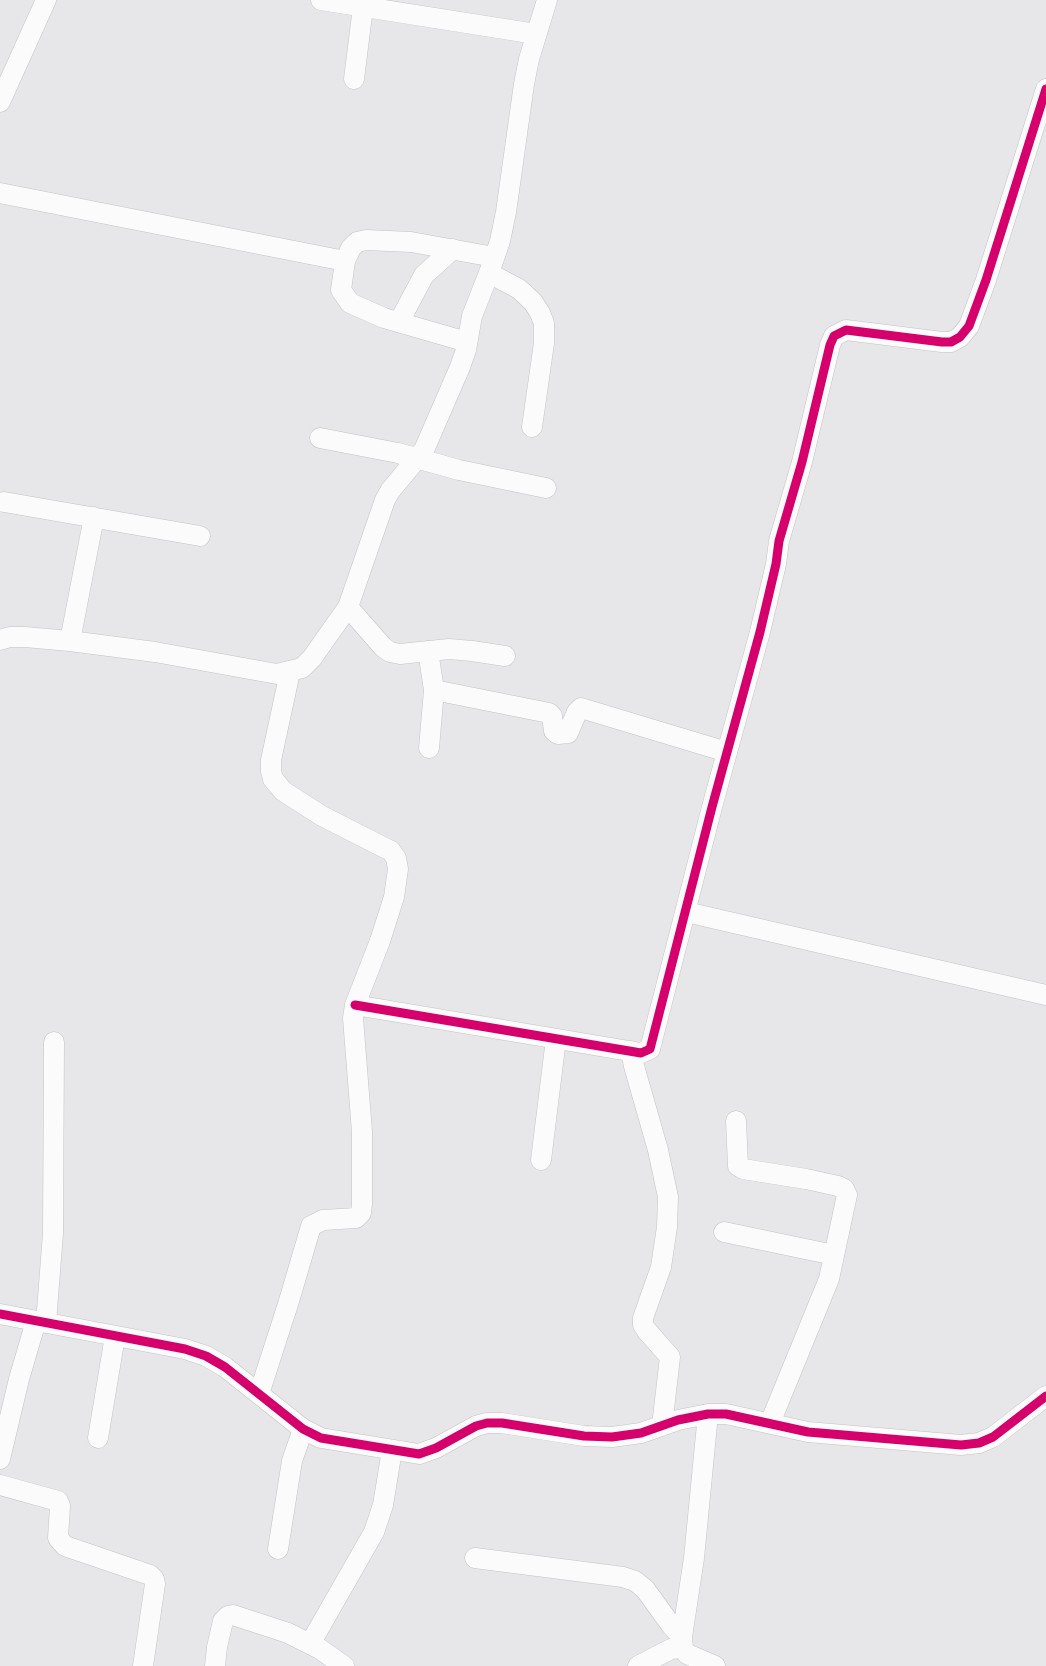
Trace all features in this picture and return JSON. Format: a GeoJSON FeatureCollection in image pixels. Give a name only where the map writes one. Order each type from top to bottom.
{"type":"FeatureCollection","features":[{"type":"Feature","properties":{"kind":"street"},"geometry":{"type":"LineString","coordinates":[[0,102],[46,0]]}},
{"type":"Feature","properties":{"kind":"street"},"geometry":{"type":"LineString","coordinates":[[321,0],[536,34]]}},
{"type":"Feature","properties":{"kind":"street"},"geometry":{"type":"LineString","coordinates":[[0,640],[25,637],[70,641],[155,652],[277,674],[302,668],[312,658],[348,607],[385,500],[428,442],[460,367],[471,316],[492,265],[506,212],[524,84],[546,0]]}},
{"type":"Feature","properties":{"kind":"street"},"geometry":{"type":"LineString","coordinates":[[354,79],[363,7]]}},
{"type":"Feature","properties":{"kind":"street"},"geometry":{"type":"LineString","coordinates":[[355,1005],[641,1053],[650,1049],[760,632],[779,541],[802,462],[830,345],[834,336],[846,330],[942,342],[951,342],[960,337],[969,326],[982,289],[1046,89]]}},
{"type":"Feature","properties":{"kind":"street"},"geometry":{"type":"LineString","coordinates":[[0,193],[345,261]]}},
{"type":"Feature","properties":{"kind":"street"},"geometry":{"type":"LineString","coordinates":[[467,342],[384,318],[350,303],[341,290],[345,261],[351,248],[357,242],[366,240],[411,242],[453,249],[492,265],[519,289],[537,307],[544,323],[544,343],[532,427]]}},
{"type":"Feature","properties":{"kind":"street"},"geometry":{"type":"LineString","coordinates":[[399,322],[424,275],[453,249]]}},
{"type":"Feature","properties":{"kind":"street"},"geometry":{"type":"LineString","coordinates":[[320,438],[398,453],[459,470],[546,488]]}},
{"type":"Feature","properties":{"kind":"street"},"geometry":{"type":"LineString","coordinates":[[4,502],[200,536]]}},
{"type":"Feature","properties":{"kind":"street"},"geometry":{"type":"LineString","coordinates":[[70,641],[94,518]]}},
{"type":"Feature","properties":{"kind":"street"},"geometry":{"type":"LineString","coordinates":[[348,607],[390,652],[400,654],[449,649],[505,656]]}},
{"type":"Feature","properties":{"kind":"street"},"geometry":{"type":"LineString","coordinates":[[428,651],[434,690],[429,748]]}},
{"type":"Feature","properties":{"kind":"street"},"geometry":{"type":"LineString","coordinates":[[259,1394],[290,1301],[311,1226],[323,1220],[356,1218],[361,1213],[362,1132],[353,1018],[355,1005],[394,897],[398,869],[396,858],[383,845],[322,816],[283,791],[273,778],[271,760],[290,672]]}},
{"type":"Feature","properties":{"kind":"street"},"geometry":{"type":"LineString","coordinates":[[434,690],[549,713],[552,716],[554,731],[558,734],[568,733],[577,712],[582,708],[727,752]]}},
{"type":"Feature","properties":{"kind":"street"},"geometry":{"type":"LineString","coordinates":[[686,912],[1046,995]]}},
{"type":"Feature","properties":{"kind":"street"},"geometry":{"type":"LineString","coordinates":[[541,1160],[556,1039]]}},
{"type":"Feature","properties":{"kind":"street"},"geometry":{"type":"LineString","coordinates":[[0,1459],[19,1379],[41,1322],[53,1233],[54,1042]]}},
{"type":"Feature","properties":{"kind":"street"},"geometry":{"type":"LineString","coordinates":[[631,1051],[658,1150],[668,1197],[667,1227],[661,1267],[643,1318],[643,1326],[670,1357],[662,1426]]}},
{"type":"Feature","properties":{"kind":"street"},"geometry":{"type":"LineString","coordinates":[[736,1121],[738,1166],[743,1169],[806,1179],[844,1189],[847,1195],[847,1204],[819,1306],[770,1424]]}},
{"type":"Feature","properties":{"kind":"street"},"geometry":{"type":"LineString","coordinates":[[724,1232],[834,1255]]}},
{"type":"Feature","properties":{"kind":"street"},"geometry":{"type":"LineString","coordinates":[[0,1314],[185,1349],[206,1356],[225,1367],[303,1429],[321,1438],[419,1454],[436,1448],[476,1426],[487,1423],[502,1423],[584,1436],[612,1437],[641,1433],[708,1414],[726,1414],[808,1432],[961,1445],[979,1443],[993,1437],[1046,1396]]}},
{"type":"Feature","properties":{"kind":"street"},"geometry":{"type":"LineString","coordinates":[[98,1438],[115,1336]]}},
{"type":"Feature","properties":{"kind":"street"},"geometry":{"type":"LineString","coordinates":[[683,1642],[708,1414]]}},
{"type":"Feature","properties":{"kind":"street"},"geometry":{"type":"LineString","coordinates":[[278,1550],[292,1461],[303,1429]]}},
{"type":"Feature","properties":{"kind":"street"},"geometry":{"type":"LineString","coordinates":[[310,1644],[341,1586],[367,1546],[380,1518],[392,1450]]}},
{"type":"Feature","properties":{"kind":"street"},"geometry":{"type":"LineString","coordinates":[[0,1485],[58,1502],[60,1506],[58,1538],[65,1546],[150,1575],[154,1579],[143,1666]]}},
{"type":"Feature","properties":{"kind":"street"},"geometry":{"type":"LineString","coordinates":[[475,1558],[623,1577],[635,1581],[645,1589],[671,1625],[683,1642],[687,1654],[705,1664]]}},
{"type":"Feature","properties":{"kind":"street"},"geometry":{"type":"LineString","coordinates":[[215,1666],[223,1621],[228,1616],[246,1619],[288,1633],[344,1666]]}},
{"type":"Feature","properties":{"kind":"street"},"geometry":{"type":"LineString","coordinates":[[638,1666],[683,1642]]}},
{"type":"Feature","properties":{"kind":"cycle path"},"geometry":{"type":"LineString","coordinates":[[355,1005],[641,1053],[650,1049],[760,632],[779,541],[802,462],[830,345],[834,336],[846,330],[942,342],[951,342],[960,337],[969,326],[986,280],[1046,89]]}},
{"type":"Feature","properties":{"kind":"cycle path"},"geometry":{"type":"LineString","coordinates":[[0,1314],[185,1349],[206,1356],[225,1367],[303,1429],[321,1438],[419,1454],[436,1448],[476,1426],[487,1423],[502,1423],[584,1436],[612,1437],[641,1433],[678,1420],[708,1414],[726,1414],[808,1432],[961,1445],[979,1443],[993,1437],[1046,1396]]}}]}
